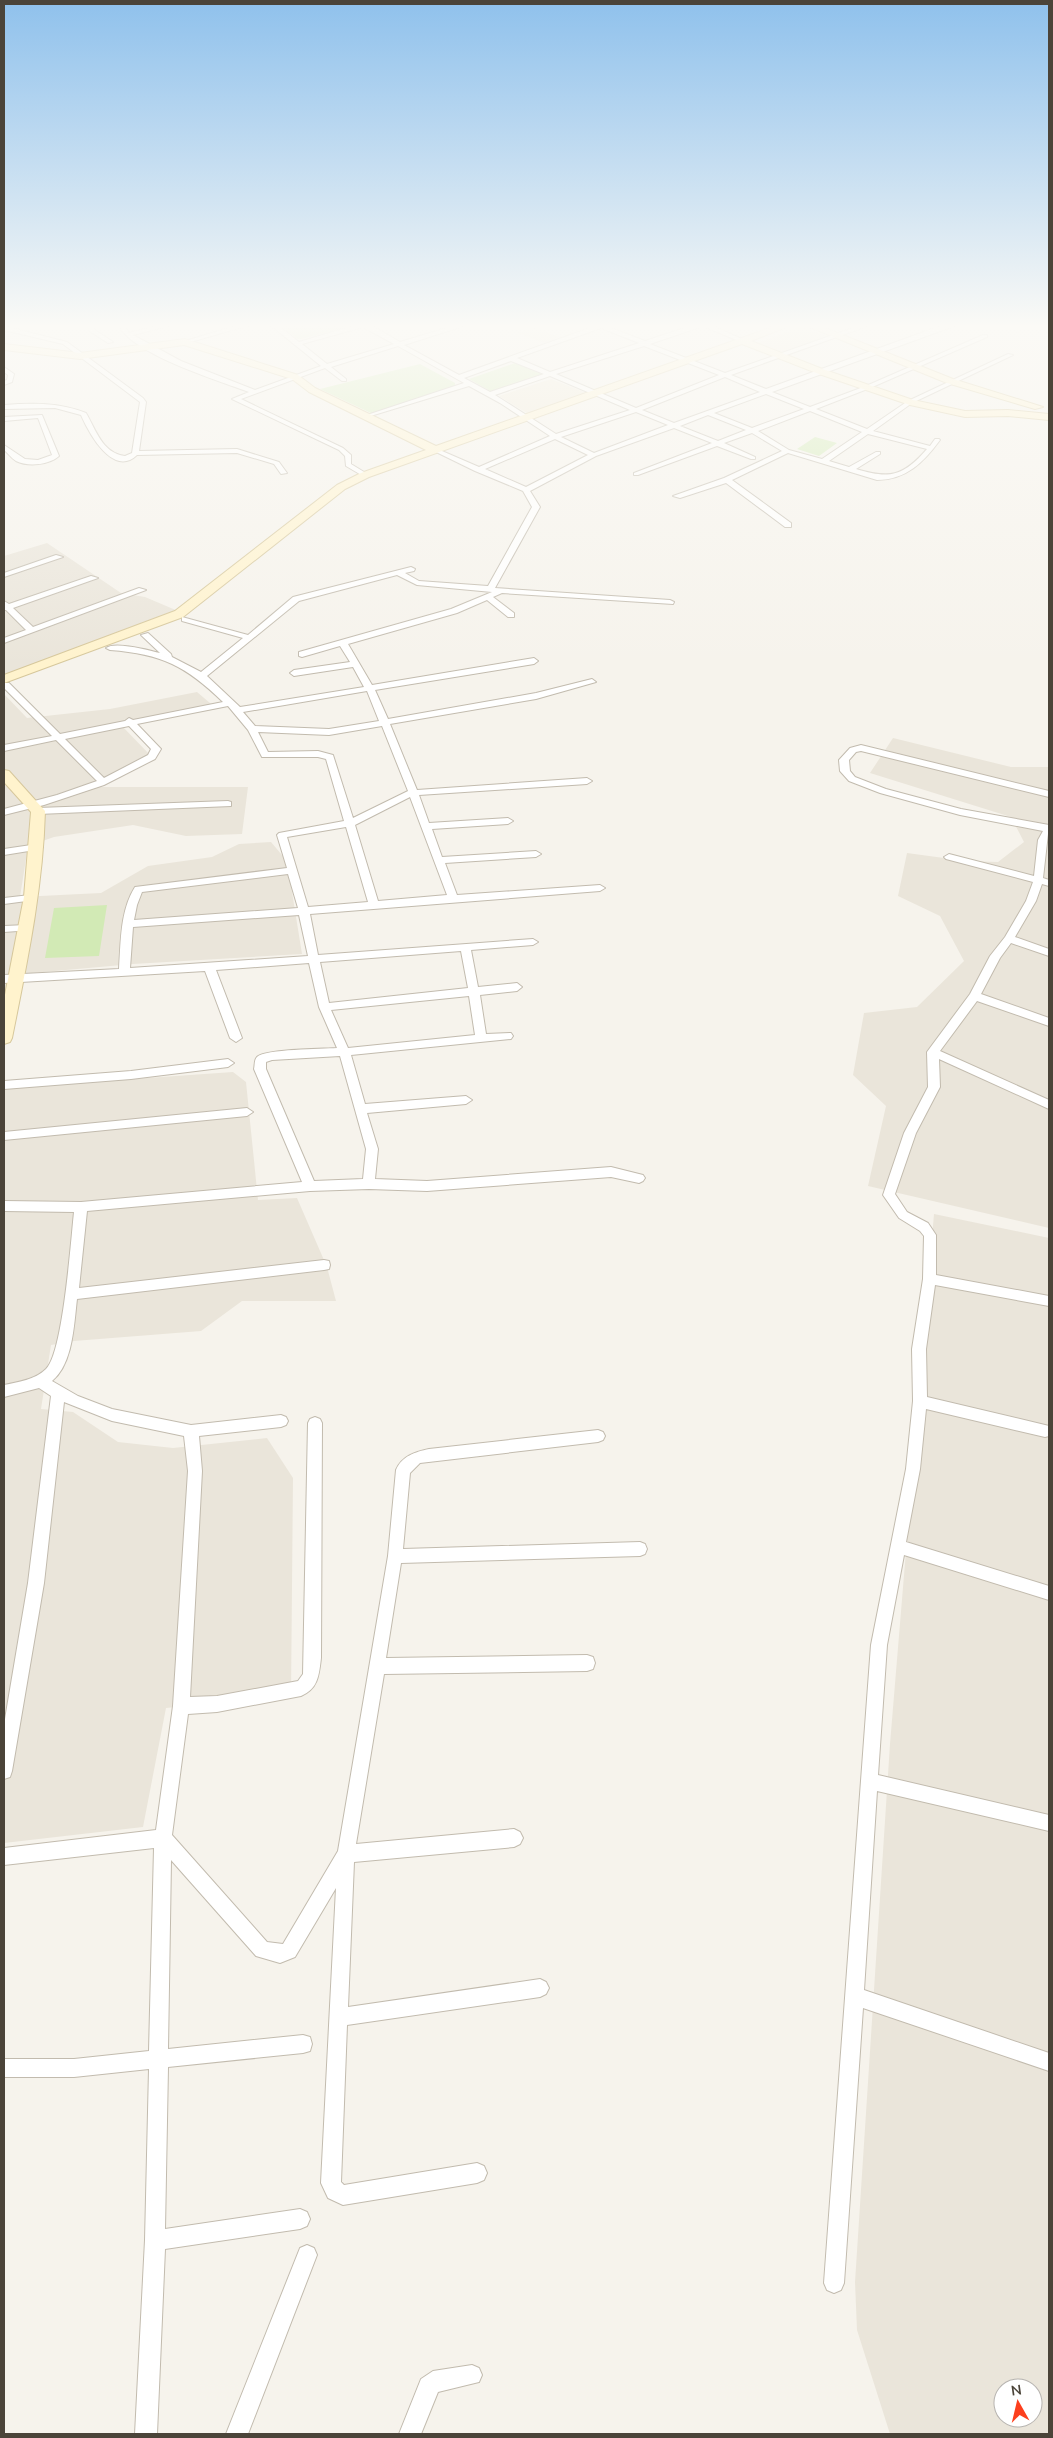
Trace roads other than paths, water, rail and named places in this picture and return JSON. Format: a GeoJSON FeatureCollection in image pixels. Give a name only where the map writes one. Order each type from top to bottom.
{"type":"FeatureCollection","features":[{"type":"Feature","properties":{"kind":"main road"},"geometry":{"type":"LineString","coordinates":[[409,438],[433,449]]}},
{"type":"Feature","properties":{"kind":"main road"},"geometry":{"type":"LineString","coordinates":[[5,683],[179,614],[341,487],[366,475],[466,438]]}},
{"type":"Feature","properties":{"kind":"main road"},"geometry":{"type":"LineString","coordinates":[[5,683],[110,648],[186,619],[222,594],[322,501]]}},
{"type":"Feature","properties":{"kind":"main road"},"geometry":{"type":"LineString","coordinates":[[4,774],[36,809],[38,847],[26,928],[10,979],[4,1038]]}},
{"type":"Feature","properties":{"kind":"street"},"geometry":{"type":"LineString","coordinates":[[4,447],[10,450],[18,459],[25,462],[50,460],[56,456],[49,438]]}},
{"type":"Feature","properties":{"kind":"street"},"geometry":{"type":"LineString","coordinates":[[96,438],[106,452],[124,458],[129,458],[135,453],[194,450],[247,452],[277,463],[283,473]]}},
{"type":"Feature","properties":{"kind":"street"},"geometry":{"type":"LineString","coordinates":[[135,453],[137,438]]}},
{"type":"Feature","properties":{"kind":"street"},"geometry":{"type":"LineString","coordinates":[[316,438],[348,455],[348,466],[366,475]]}},
{"type":"Feature","properties":{"kind":"street"},"geometry":{"type":"LineString","coordinates":[[477,470],[552,438]]}},
{"type":"Feature","properties":{"kind":"street"},"geometry":{"type":"LineString","coordinates":[[559,438],[577,449],[594,455]]}},
{"type":"Feature","properties":{"kind":"street"},"geometry":{"type":"LineString","coordinates":[[526,490],[594,455],[641,438]]}},
{"type":"Feature","properties":{"kind":"street"},"geometry":{"type":"LineString","coordinates":[[706,438],[753,458]]}},
{"type":"Feature","properties":{"kind":"street"},"geometry":{"type":"LineString","coordinates":[[636,474],[735,438]]}},
{"type":"Feature","properties":{"kind":"street"},"geometry":{"type":"LineString","coordinates":[[766,438],[787,451],[877,478],[888,478],[906,471],[921,461],[937,440]]}},
{"type":"Feature","properties":{"kind":"street"},"geometry":{"type":"LineString","coordinates":[[823,462],[857,438]]}},
{"type":"Feature","properties":{"kind":"street"},"geometry":{"type":"LineString","coordinates":[[892,438],[931,448]]}},
{"type":"Feature","properties":{"kind":"street"},"geometry":{"type":"LineString","coordinates":[[302,654],[454,611],[489,593],[536,506],[526,490],[433,449]]}},
{"type":"Feature","properties":{"kind":"street"},"geometry":{"type":"LineString","coordinates":[[677,496],[727,480],[787,451]]}},
{"type":"Feature","properties":{"kind":"street"},"geometry":{"type":"LineString","coordinates":[[850,470],[878,453]]}},
{"type":"Feature","properties":{"kind":"street"},"geometry":{"type":"LineString","coordinates":[[727,480],[788,525]]}},
{"type":"Feature","properties":{"kind":"street"},"geometry":{"type":"LineString","coordinates":[[4,575],[59,557]]}},
{"type":"Feature","properties":{"kind":"street"},"geometry":{"type":"LineString","coordinates":[[202,677],[247,637],[296,599],[411,569]]}},
{"type":"Feature","properties":{"kind":"street"},"geometry":{"type":"LineString","coordinates":[[398,572],[417,583],[489,593],[501,592],[670,602]]}},
{"type":"Feature","properties":{"kind":"street"},"geometry":{"type":"LineString","coordinates":[[32,631],[5,606],[94,578]]}},
{"type":"Feature","properties":{"kind":"street"},"geometry":{"type":"LineString","coordinates":[[4,641],[142,590]]}},
{"type":"Feature","properties":{"kind":"street"},"geometry":{"type":"LineString","coordinates":[[489,593],[510,615]]}},
{"type":"Feature","properties":{"kind":"street"},"geometry":{"type":"LineString","coordinates":[[186,619],[247,637]]}},
{"type":"Feature","properties":{"kind":"street"},"geometry":{"type":"LineString","coordinates":[[145,635],[169,657],[202,677],[238,710],[241,718],[252,729],[265,755],[318,754],[330,756],[374,905]]}},
{"type":"Feature","properties":{"kind":"street"},"geometry":{"type":"LineString","coordinates":[[343,643],[370,689],[401,760],[453,898]]}},
{"type":"Feature","properties":{"kind":"street"},"geometry":{"type":"LineString","coordinates":[[110,648],[135,650],[169,657]]}},
{"type":"Feature","properties":{"kind":"street"},"geometry":{"type":"LineString","coordinates":[[238,710],[534,661]]}},
{"type":"Feature","properties":{"kind":"street"},"geometry":{"type":"LineString","coordinates":[[294,673],[356,664]]}},
{"type":"Feature","properties":{"kind":"street"},"geometry":{"type":"LineString","coordinates":[[252,729],[329,732],[414,715],[536,696],[592,682]]}},
{"type":"Feature","properties":{"kind":"street"},"geometry":{"type":"LineString","coordinates":[[5,683],[102,781]]}},
{"type":"Feature","properties":{"kind":"street"},"geometry":{"type":"LineString","coordinates":[[4,748],[129,721],[229,703]]}},
{"type":"Feature","properties":{"kind":"street"},"geometry":{"type":"LineString","coordinates":[[36,809],[148,760],[157,751],[129,721]]}},
{"type":"Feature","properties":{"kind":"street"},"geometry":{"type":"LineString","coordinates":[[834,2283],[880,1645],[912,1469],[920,1400],[919,1349],[928,1279],[930,1235],[924,1226],[903,1215],[890,1195],[910,1132],[934,1087],[933,1052],[975,996],[995,956],[1009,939],[1044,882],[1043,840],[1049,829],[960,812],[884,791],[852,779],[845,771],[844,760],[853,750],[861,748],[1049,794]]}},
{"type":"Feature","properties":{"kind":"street"},"geometry":{"type":"LineString","coordinates":[[369,1184],[372,1150],[344,1052],[324,1007],[304,912],[282,835],[351,823],[412,793],[588,781]]}},
{"type":"Feature","properties":{"kind":"street"},"geometry":{"type":"LineString","coordinates":[[4,812],[36,809],[228,804]]}},
{"type":"Feature","properties":{"kind":"street"},"geometry":{"type":"LineString","coordinates":[[426,826],[508,821]]}},
{"type":"Feature","properties":{"kind":"street"},"geometry":{"type":"LineString","coordinates":[[4,852],[38,847]]}},
{"type":"Feature","properties":{"kind":"street"},"geometry":{"type":"LineString","coordinates":[[439,860],[536,854]]}},
{"type":"Feature","properties":{"kind":"street"},"geometry":{"type":"LineString","coordinates":[[949,857],[1044,882]]}},
{"type":"Feature","properties":{"kind":"street"},"geometry":{"type":"LineString","coordinates":[[124,972],[129,924],[136,892],[144,887],[291,871]]}},
{"type":"Feature","properties":{"kind":"street"},"geometry":{"type":"LineString","coordinates":[[129,924],[600,888]]}},
{"type":"Feature","properties":{"kind":"street"},"geometry":{"type":"LineString","coordinates":[[4,900],[30,898]]}},
{"type":"Feature","properties":{"kind":"street"},"geometry":{"type":"LineString","coordinates":[[4,929],[26,928]]}},
{"type":"Feature","properties":{"kind":"street"},"geometry":{"type":"LineString","coordinates":[[1009,939],[1049,953]]}},
{"type":"Feature","properties":{"kind":"street"},"geometry":{"type":"LineString","coordinates":[[10,979],[209,967],[533,942]]}},
{"type":"Feature","properties":{"kind":"street"},"geometry":{"type":"LineString","coordinates":[[465,947],[474,992],[480,1039]]}},
{"type":"Feature","properties":{"kind":"street"},"geometry":{"type":"LineString","coordinates":[[209,967],[236,1038]]}},
{"type":"Feature","properties":{"kind":"street"},"geometry":{"type":"LineString","coordinates":[[324,1007],[517,988]]}},
{"type":"Feature","properties":{"kind":"street"},"geometry":{"type":"LineString","coordinates":[[975,996],[1049,1022]]}},
{"type":"Feature","properties":{"kind":"street"},"geometry":{"type":"LineString","coordinates":[[310,1186],[259,1064],[264,1058],[507,1036]]}},
{"type":"Feature","properties":{"kind":"street"},"geometry":{"type":"LineString","coordinates":[[933,1052],[1049,1105]]}},
{"type":"Feature","properties":{"kind":"street"},"geometry":{"type":"LineString","coordinates":[[4,1085],[131,1075],[228,1063]]}},
{"type":"Feature","properties":{"kind":"street"},"geometry":{"type":"LineString","coordinates":[[361,1109],[466,1100]]}},
{"type":"Feature","properties":{"kind":"street"},"geometry":{"type":"LineString","coordinates":[[4,1136],[247,1112]]}},
{"type":"Feature","properties":{"kind":"street"},"geometry":{"type":"LineString","coordinates":[[4,1206],[81,1207],[310,1186],[369,1184],[436,1186],[579,1173],[611,1172],[639,1178]]}},
{"type":"Feature","properties":{"kind":"street"},"geometry":{"type":"LineString","coordinates":[[4,1391],[24,1388],[40,1381],[53,1372],[59,1360],[71,1294],[81,1207]]}},
{"type":"Feature","properties":{"kind":"street"},"geometry":{"type":"LineString","coordinates":[[71,1294],[324,1266]]}},
{"type":"Feature","properties":{"kind":"street"},"geometry":{"type":"LineString","coordinates":[[928,1279],[1049,1301]]}},
{"type":"Feature","properties":{"kind":"street"},"geometry":{"type":"LineString","coordinates":[[40,1381],[58,1394],[148,1424],[192,1430],[281,1421]]}},
{"type":"Feature","properties":{"kind":"street"},"geometry":{"type":"LineString","coordinates":[[4,1771],[36,1583],[58,1394]]}},
{"type":"Feature","properties":{"kind":"street"},"geometry":{"type":"LineString","coordinates":[[920,1400],[1045,1431]]}},
{"type":"Feature","properties":{"kind":"street"},"geometry":{"type":"LineString","coordinates":[[181,1706],[217,1704],[301,1688],[306,1685],[311,1676],[315,1614],[315,1424]]}},
{"type":"Feature","properties":{"kind":"street"},"geometry":{"type":"LineString","coordinates":[[146,2434],[155,2240],[160,2059],[162,1838],[181,1706],[195,1471],[192,1430]]}},
{"type":"Feature","properties":{"kind":"street"},"geometry":{"type":"LineString","coordinates":[[477,2173],[343,2195],[335,2191],[332,2184],[331,2168],[340,2017],[346,1854],[395,1556],[403,1470],[416,1458],[598,1436]]}},
{"type":"Feature","properties":{"kind":"street"},"geometry":{"type":"LineString","coordinates":[[898,1546],[1049,1593]]}},
{"type":"Feature","properties":{"kind":"street"},"geometry":{"type":"LineString","coordinates":[[395,1556],[640,1549]]}},
{"type":"Feature","properties":{"kind":"street"},"geometry":{"type":"LineString","coordinates":[[376,1666],[587,1663]]}},
{"type":"Feature","properties":{"kind":"street"},"geometry":{"type":"LineString","coordinates":[[870,1781],[1049,1823]]}},
{"type":"Feature","properties":{"kind":"street"},"geometry":{"type":"LineString","coordinates":[[162,1838],[219,1899],[262,1950],[280,1954],[290,1951],[346,1854]]}},
{"type":"Feature","properties":{"kind":"street"},"geometry":{"type":"LineString","coordinates":[[4,1856],[162,1838]]}},
{"type":"Feature","properties":{"kind":"street"},"geometry":{"type":"LineString","coordinates":[[346,1854],[514,1838]]}},
{"type":"Feature","properties":{"kind":"street"},"geometry":{"type":"LineString","coordinates":[[340,2017],[540,1988]]}},
{"type":"Feature","properties":{"kind":"street"},"geometry":{"type":"LineString","coordinates":[[854,1996],[1049,2062]]}},
{"type":"Feature","properties":{"kind":"street"},"geometry":{"type":"LineString","coordinates":[[4,2068],[74,2068],[303,2044]]}},
{"type":"Feature","properties":{"kind":"street"},"geometry":{"type":"LineString","coordinates":[[155,2240],[300,2219]]}},
{"type":"Feature","properties":{"kind":"street"},"geometry":{"type":"LineString","coordinates":[[237,2434],[307,2255]]}},
{"type":"Feature","properties":{"kind":"street"},"geometry":{"type":"LineString","coordinates":[[410,2434],[428,2386],[433,2382],[472,2374]]}}]}
